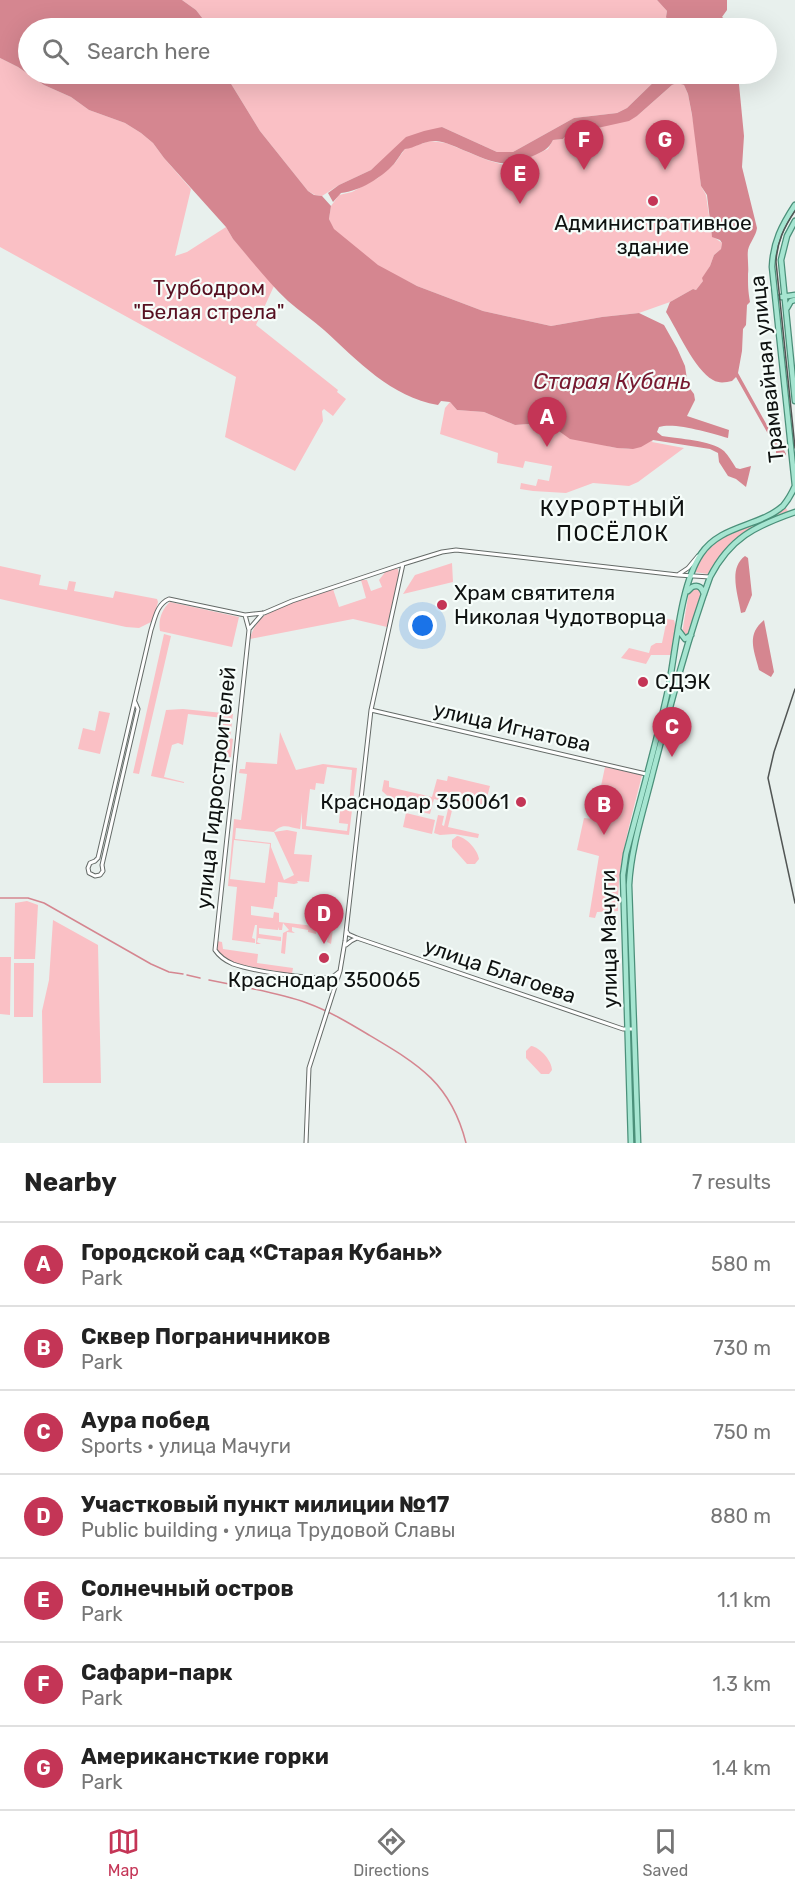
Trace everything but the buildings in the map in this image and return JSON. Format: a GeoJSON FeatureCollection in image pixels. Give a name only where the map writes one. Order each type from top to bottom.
{"type":"FeatureCollection","features":[{"type":"Feature","properties":{"kind":"main road","name":"Трамвайная улица"},"geometry":{"type":"LineString","coordinates":[[795,205],[782,225],[773,249],[772,267],[795,486]]}},
{"type":"Feature","properties":{"kind":"main road","name":"Трамвайная улица"},"geometry":{"type":"LineString","coordinates":[[795,221],[782,250],[781,266],[795,401]]}},
{"type":"Feature","properties":{"kind":"main road"},"geometry":{"type":"LineString","coordinates":[[783,285],[788,292],[795,295]]}},
{"type":"Feature","properties":{"kind":"main road"},"geometry":{"type":"LineString","coordinates":[[776,298],[795,295]]}},
{"type":"Feature","properties":{"kind":"main road"},"geometry":{"type":"LineString","coordinates":[[786,314],[789,303],[795,300]]}},
{"type":"Feature","properties":{"kind":"main road","name":"улица Мачуги"},"geometry":{"type":"LineString","coordinates":[[631,1143],[623,875],[626,854],[668,692],[687,585],[701,553],[707,546],[731,530],[783,505],[795,486]]}},
{"type":"Feature","properties":{"kind":"main road"},"geometry":{"type":"LineString","coordinates":[[789,498],[795,494]]}},
{"type":"Feature","properties":{"kind":"main road"},"geometry":{"type":"LineString","coordinates":[[783,505],[789,508],[788,514]]}},
{"type":"Feature","properties":{"kind":"main road","name":"улица Мачуги"},"geometry":{"type":"LineString","coordinates":[[638,1143],[630,872],[638,830],[664,731],[710,577],[724,554],[739,539],[765,523],[795,512]]}},
{"type":"Feature","properties":{"kind":"main road"},"geometry":{"type":"LineString","coordinates":[[684,602],[689,588],[694,585],[701,587],[704,594]]}},
{"type":"Feature","properties":{"kind":"main road"},"geometry":{"type":"LineString","coordinates":[[679,631],[682,638],[687,639],[694,628]]}},
{"type":"Feature","properties":{"kind":"main road"},"geometry":{"type":"LineString","coordinates":[[630,1101],[633,1097],[636,1100]]}},
{"type":"Feature","properties":{"kind":"street"},"geometry":{"type":"LineString","coordinates":[[249,630],[264,613],[286,603],[403,564],[456,550],[710,577]]}},
{"type":"Feature","properties":{"kind":"street"},"geometry":{"type":"LineString","coordinates":[[678,575],[688,568],[701,553]]}},
{"type":"Feature","properties":{"kind":"street"},"geometry":{"type":"LineString","coordinates":[[306,1143],[309,1068],[344,951],[371,710],[403,564]]}},
{"type":"Feature","properties":{"kind":"street"},"geometry":{"type":"LineString","coordinates":[[678,575],[686,580],[687,585]]}},
{"type":"Feature","properties":{"kind":"street"},"geometry":{"type":"LineString","coordinates":[[134,700],[138,709],[137,716],[102,865],[103,870],[101,874],[92,876],[88,867],[98,858],[132,708],[151,630],[162,603],[169,599],[245,615],[264,613]]}},
{"type":"Feature","properties":{"kind":"street","name":"улица Гидростроителей"},"geometry":{"type":"LineString","coordinates":[[245,615],[249,630],[215,950],[231,963],[266,971],[324,977],[335,976],[340,970]]}},
{"type":"Feature","properties":{"kind":"street","name":"улица Игнатова"},"geometry":{"type":"LineString","coordinates":[[371,710],[646,774]]}},
{"type":"Feature","properties":{"kind":"street"},"geometry":{"type":"LineString","coordinates":[[131,715],[133,713],[137,716]]}},
{"type":"Feature","properties":{"kind":"street"},"geometry":{"type":"LineString","coordinates":[[110,803],[116,805]]}},
{"type":"Feature","properties":{"kind":"street"},"geometry":{"type":"LineString","coordinates":[[95,861],[102,865]]}},
{"type":"Feature","properties":{"kind":"street","name":"улица Благоева"},"geometry":{"type":"LineString","coordinates":[[347,927],[348,934],[357,938],[627,1029],[634,1029]]}},
{"type":"Feature","properties":{"kind":"street"},"geometry":{"type":"LineString","coordinates":[[344,951],[348,943],[357,938]]}},
{"type":"Feature","properties":{"kind":"green space"},"geometry":{"type":"Polygon","coordinates":[[[182,0],[657,0],[667,11],[666,18],[202,18],[196,10],[182,0]]]}},
{"type":"Feature","properties":{"kind":"green space","name":"Турбодром \"Белая стрела\""},"geometry":{"type":"Polygon","coordinates":[[[0,58],[18,67],[18,84],[43,84],[71,97],[89,110],[125,123],[153,143],[191,189],[175,256],[187,252],[226,227],[233,239],[274,286],[256,325],[338,390],[337,392],[346,399],[333,416],[324,409],[322,411],[323,421],[295,471],[225,437],[236,377],[0,247],[0,58]]]}},
{"type":"Feature","properties":{"kind":"green space"},"geometry":{"type":"Polygon","coordinates":[[[231,84],[652,84],[627,108],[617,113],[574,118],[513,152],[497,152],[442,127],[387,156],[371,170],[322,196],[308,191],[260,131],[231,84]]]}},
{"type":"Feature","properties":{"kind":"green space"},"geometry":{"type":"Polygon","coordinates":[[[672,85],[684,85],[688,94],[701,186],[706,195],[712,236],[722,243],[721,249],[714,255],[703,281],[696,290],[693,289],[670,302],[639,313],[551,326],[483,311],[417,286],[370,260],[333,229],[329,219],[331,206],[339,195],[352,192],[378,178],[395,163],[405,149],[430,141],[446,143],[504,165],[548,149],[553,140],[563,139],[570,131],[586,130],[637,116],[672,85]]]}},
{"type":"Feature","properties":{"kind":"green space"},"geometry":{"type":"Polygon","coordinates":[[[450,402],[457,410],[484,412],[515,425],[529,424],[534,428],[556,429],[611,447],[629,449],[653,440],[652,442],[684,448],[638,482],[629,486],[593,483],[566,493],[520,489],[521,483],[536,486],[538,479],[549,481],[552,466],[525,461],[523,468],[497,463],[498,453],[440,434],[445,408],[450,402]]]}},
{"type":"Feature","properties":{"kind":"green space"},"geometry":{"type":"Polygon","coordinates":[[[785,507],[788,511],[762,522],[733,542],[708,574],[694,572],[705,553],[719,540],[785,507]]]}},
{"type":"Feature","properties":{"kind":"green space"},"geometry":{"type":"Polygon","coordinates":[[[452,563],[453,582],[403,594],[415,575],[452,563]]]}},
{"type":"Feature","properties":{"kind":"green space"},"geometry":{"type":"Polygon","coordinates":[[[0,566],[41,575],[39,585],[67,590],[69,581],[76,582],[74,591],[113,598],[115,591],[157,599],[153,621],[139,628],[126,627],[0,599],[0,566]]]}},
{"type":"Feature","properties":{"kind":"green space"},"geometry":{"type":"Polygon","coordinates":[[[398,569],[399,574],[387,627],[353,619],[250,639],[262,618],[284,604],[333,589],[339,607],[366,598],[361,580],[367,580],[371,591],[382,587],[379,580],[386,571],[398,569]]]}},
{"type":"Feature","properties":{"kind":"green space"},"geometry":{"type":"Polygon","coordinates":[[[693,588],[699,589],[702,593],[690,634],[686,637],[682,634],[689,591],[693,588]]]}},
{"type":"Feature","properties":{"kind":"green space"},"geometry":{"type":"Polygon","coordinates":[[[170,602],[239,617],[232,647],[160,631],[161,615],[170,602]]]}},
{"type":"Feature","properties":{"kind":"green space"},"geometry":{"type":"Polygon","coordinates":[[[667,619],[674,620],[676,627],[671,655],[651,655],[646,664],[621,658],[629,648],[649,653],[651,646],[662,643],[667,619]]]}},
{"type":"Feature","properties":{"kind":"green space"},"geometry":{"type":"Polygon","coordinates":[[[164,634],[171,636],[139,774],[133,773],[164,634]]]}},
{"type":"Feature","properties":{"kind":"green space"},"geometry":{"type":"Polygon","coordinates":[[[183,709],[233,714],[230,738],[233,739],[231,757],[224,755],[223,718],[188,714],[183,745],[178,743],[172,745],[164,777],[184,783],[151,776],[166,710],[183,709]]]}},
{"type":"Feature","properties":{"kind":"green space"},"geometry":{"type":"Polygon","coordinates":[[[99,711],[110,713],[100,754],[78,749],[83,728],[95,731],[99,711]]]}},
{"type":"Feature","properties":{"kind":"green space"},"geometry":{"type":"Polygon","coordinates":[[[280,732],[296,770],[323,764],[357,768],[349,835],[302,829],[302,812],[300,829],[284,826],[274,832],[287,830],[297,832],[294,854],[312,855],[309,882],[297,881],[298,883],[294,884],[278,882],[273,909],[251,906],[251,915],[273,918],[274,912],[279,913],[279,922],[333,929],[331,944],[327,942],[329,932],[317,930],[316,934],[292,927],[295,933],[287,932],[285,954],[281,953],[283,933],[289,930],[283,923],[282,930],[279,930],[279,927],[278,930],[259,928],[259,934],[281,937],[281,941],[258,938],[257,942],[261,944],[256,944],[257,925],[255,925],[252,938],[255,939],[255,943],[232,940],[237,887],[228,886],[234,819],[241,820],[247,774],[239,773],[240,769],[245,769],[246,762],[277,764],[280,732]],[[327,767],[324,784],[316,783],[315,790],[310,789],[306,826],[347,831],[348,824],[339,823],[340,811],[343,806],[349,805],[352,770],[327,767]],[[236,828],[235,839],[271,843],[284,880],[294,875],[274,832],[236,828]],[[234,840],[230,879],[265,883],[270,844],[234,840]]]}},
{"type":"Feature","properties":{"kind":"green space"},"geometry":{"type":"Polygon","coordinates":[[[605,767],[642,775],[622,859],[618,911],[597,912],[595,918],[589,917],[599,856],[577,850],[584,818],[594,819],[605,767]]]}},
{"type":"Feature","properties":{"kind":"green space"},"geometry":{"type":"Polygon","coordinates":[[[448,776],[490,786],[485,805],[451,797],[447,802],[434,799],[430,814],[400,807],[382,791],[384,780],[389,781],[389,787],[432,797],[437,779],[447,781],[448,776]]]}},
{"type":"Feature","properties":{"kind":"green space"},"geometry":{"type":"Polygon","coordinates":[[[454,802],[448,827],[479,834],[478,838],[434,833],[438,815],[444,816],[442,825],[444,826],[449,805],[454,802]]]}},
{"type":"Feature","properties":{"kind":"green space"},"geometry":{"type":"Polygon","coordinates":[[[406,813],[435,820],[432,834],[403,827],[406,813]]]}},
{"type":"Feature","properties":{"kind":"green space"},"geometry":{"type":"Polygon","coordinates":[[[457,836],[468,841],[474,848],[479,859],[475,864],[467,864],[452,847],[452,840],[457,836]]]}},
{"type":"Feature","properties":{"kind":"green space"},"geometry":{"type":"Polygon","coordinates":[[[27,901],[38,905],[35,959],[14,959],[15,903],[27,901]]]}},
{"type":"Feature","properties":{"kind":"green space"},"geometry":{"type":"Polygon","coordinates":[[[53,920],[98,945],[101,1083],[43,1083],[42,1011],[49,980],[53,920]]]}},
{"type":"Feature","properties":{"kind":"green space"},"geometry":{"type":"Polygon","coordinates":[[[217,941],[222,942],[223,949],[258,954],[257,963],[293,968],[292,974],[227,961],[217,951],[217,941]]]}},
{"type":"Feature","properties":{"kind":"green space"},"geometry":{"type":"Polygon","coordinates":[[[0,957],[11,957],[10,1015],[0,1014],[0,957]]]}},
{"type":"Feature","properties":{"kind":"green space"},"geometry":{"type":"Polygon","coordinates":[[[14,963],[34,963],[33,1017],[14,1017],[14,963]]]}},
{"type":"Feature","properties":{"kind":"green space"},"geometry":{"type":"Polygon","coordinates":[[[531,1046],[542,1052],[548,1059],[552,1070],[549,1074],[541,1074],[526,1058],[526,1051],[531,1046]]]}},
{"type":"Feature","properties":{"kind":"water"},"geometry":{"type":"Polygon","coordinates":[[[0,0],[182,0],[196,10],[202,18],[18,18],[18,67],[0,58],[0,0]]]}},
{"type":"Feature","properties":{"kind":"water"},"geometry":{"type":"Polygon","coordinates":[[[657,0],[727,0],[727,10],[723,18],[666,18],[667,11],[657,0]]]}},
{"type":"Feature","properties":{"kind":"water","name":"Старая Кубань"},"geometry":{"type":"Polygon","coordinates":[[[231,84],[260,131],[308,191],[322,196],[331,206],[329,219],[334,229],[378,265],[417,286],[483,311],[551,326],[639,313],[664,325],[685,366],[688,386],[694,394],[695,400],[687,416],[729,430],[728,438],[674,426],[659,427],[657,432],[662,436],[711,444],[724,451],[736,468],[751,466],[746,487],[728,476],[719,462],[718,453],[710,449],[653,440],[633,449],[617,448],[570,439],[556,429],[549,432],[529,424],[515,425],[484,412],[457,410],[450,402],[441,401],[438,405],[421,401],[390,386],[281,294],[153,143],[125,123],[89,110],[71,97],[44,85],[231,84]]]}},
{"type":"Feature","properties":{"kind":"water","name":"Старая Кубань"},"geometry":{"type":"Polygon","coordinates":[[[652,84],[674,84],[629,121],[575,133],[570,131],[563,139],[553,140],[545,150],[513,163],[481,158],[447,143],[428,142],[405,149],[383,174],[363,187],[341,193],[333,202],[328,193],[339,185],[371,170],[406,137],[424,131],[442,127],[497,152],[513,152],[574,118],[617,113],[627,108],[652,84]]]}},
{"type":"Feature","properties":{"kind":"water","name":"Старая Кубань"},"geometry":{"type":"Polygon","coordinates":[[[680,84],[739,84],[744,136],[742,167],[757,228],[748,250],[750,302],[747,305],[738,373],[779,447],[784,450],[786,454],[783,459],[776,456],[776,448],[736,377],[732,381],[721,382],[706,375],[693,359],[666,312],[670,302],[693,289],[696,290],[703,281],[702,278],[714,255],[721,249],[722,243],[712,237],[707,195],[701,186],[692,115],[684,85],[680,84]]]}},
{"type":"Feature","properties":{"kind":"water"},"geometry":{"type":"Polygon","coordinates":[[[745,556],[748,558],[752,595],[745,612],[741,613],[735,575],[740,561],[745,556]]]}},
{"type":"Feature","properties":{"kind":"water"},"geometry":{"type":"Polygon","coordinates":[[[764,620],[774,672],[771,677],[759,670],[753,643],[755,631],[764,620]]]}},
{"type":"Feature","properties":{"kind":"waterway"},"geometry":{"type":"LineString","coordinates":[[0,898],[28,898],[44,903],[151,964],[169,972],[183,974]]}},
{"type":"Feature","properties":{"kind":"waterway"},"geometry":{"type":"LineString","coordinates":[[187,975],[200,978]]}},
{"type":"Feature","properties":{"kind":"waterway"},"geometry":{"type":"LineString","coordinates":[[209,980],[284,996],[315,1006],[331,1013],[403,1056],[430,1077],[442,1090],[460,1122],[466,1143]]}},
{"type":"Feature","properties":{"kind":"tram line"},"geometry":{"type":"LineString","coordinates":[[795,211],[782,235],[776,262],[795,448]]}},
{"type":"Feature","properties":{"kind":"tram line"},"geometry":{"type":"LineString","coordinates":[[795,689],[774,752],[768,778],[795,903]]}},
{"type":"Feature","properties":{"kind":"place","name":"Сафари-парк"},"geometry":{"type":"Point","coordinates":[584,170]}},
{"type":"Feature","properties":{"kind":"place","name":"Американсткие горки"},"geometry":{"type":"Point","coordinates":[665,170]}},
{"type":"Feature","properties":{"kind":"place","name":"Административное здание"},"geometry":{"type":"Point","coordinates":[653,201]}},
{"type":"Feature","properties":{"kind":"place","name":"Солнечный остров"},"geometry":{"type":"Point","coordinates":[520,204]}},
{"type":"Feature","properties":{"kind":"place","name":"Городской сад «Старая Кубань»"},"geometry":{"type":"Point","coordinates":[547,447]}},
{"type":"Feature","properties":{"kind":"place","name":"Храм святителя Николая Чудотворца"},"geometry":{"type":"Point","coordinates":[442,605]}},
{"type":"Feature","properties":{"kind":"place","name":"СДЭК"},"geometry":{"type":"Point","coordinates":[643,682]}},
{"type":"Feature","properties":{"kind":"place","name":"Аура побед"},"geometry":{"type":"Point","coordinates":[672,757]}},
{"type":"Feature","properties":{"kind":"place","name":"Краснодар 350061"},"geometry":{"type":"Point","coordinates":[521,802]}},
{"type":"Feature","properties":{"kind":"place","name":"Сквер Пограничников"},"geometry":{"type":"Point","coordinates":[604,835]}},
{"type":"Feature","properties":{"kind":"place","name":"Участковый пункт милиции №17"},"geometry":{"type":"Point","coordinates":[324,944]}},
{"type":"Feature","properties":{"kind":"place","name":"Краснодар 350065"},"geometry":{"type":"Point","coordinates":[324,958]}},
{"type":"Feature","properties":{"kind":"district","name":"КУРОРТНЫЙ ПОСЁЛОК"},"geometry":{"type":"Point","coordinates":[613,520]}}]}
